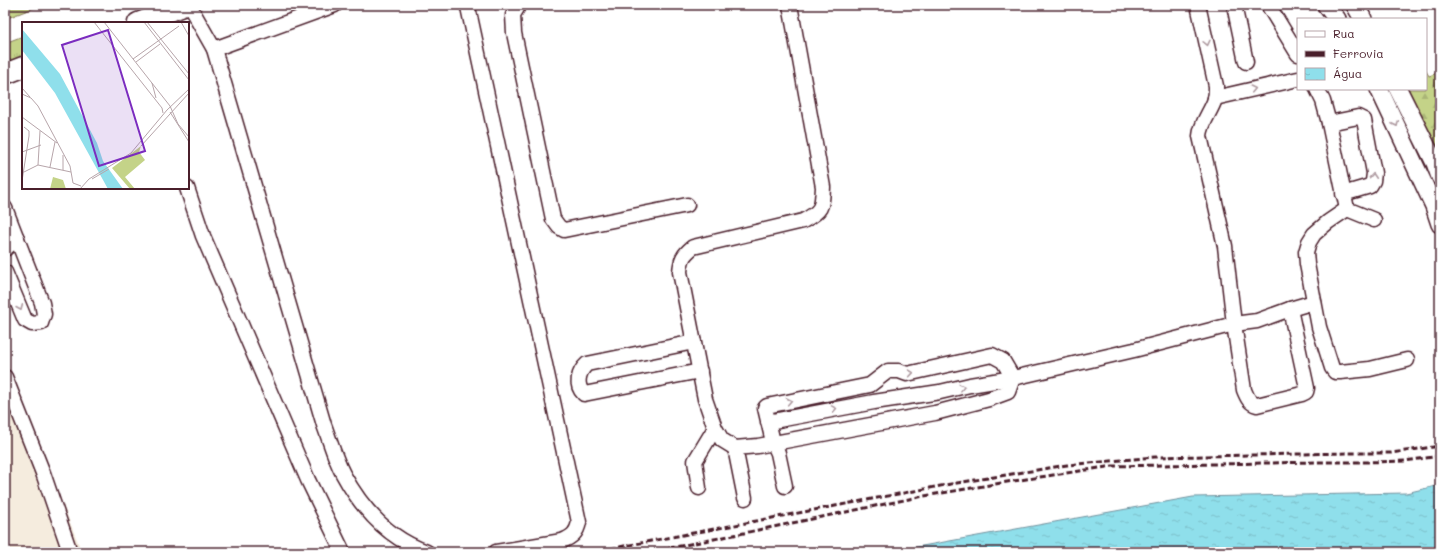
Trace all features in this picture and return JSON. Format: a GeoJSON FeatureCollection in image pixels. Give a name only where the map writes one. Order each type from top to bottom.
{"type":"FeatureCollection","features":[{"type":"Feature","properties":{"kind":"highway"},"geometry":{"type":"LineString","coordinates":[[141,22],[185,5]]}},
{"type":"Feature","properties":{"kind":"highway"},"geometry":{"type":"LineString","coordinates":[[5,74],[22,67]]}},
{"type":"Feature","properties":{"kind":"main road"},"geometry":{"type":"LineString","coordinates":[[1326,5],[1336,18]]}},
{"type":"Feature","properties":{"kind":"main road"},"geometry":{"type":"LineString","coordinates":[[1354,5],[1362,18]]}},
{"type":"Feature","properties":{"kind":"main road"},"geometry":{"type":"LineString","coordinates":[[1379,90],[1418,172],[1440,224]]}},
{"type":"Feature","properties":{"kind":"main road"},"geometry":{"type":"LineString","coordinates":[[1398,90],[1435,163],[1440,177]]}},
{"type":"Feature","properties":{"kind":"lane"},"geometry":{"type":"LineString","coordinates":[[189,5],[214,49],[324,425],[343,473],[364,507],[386,530],[414,548],[427,552]]}},
{"type":"Feature","properties":{"kind":"lane"},"geometry":{"type":"LineString","coordinates":[[214,49],[334,5]]}},
{"type":"Feature","properties":{"kind":"lane"},"geometry":{"type":"LineString","coordinates":[[466,5],[468,7],[579,522],[577,530],[571,537],[562,541],[496,552]]}},
{"type":"Feature","properties":{"kind":"lane"},"geometry":{"type":"LineString","coordinates":[[519,5],[513,16],[514,33],[552,219],[564,230],[687,205]]}},
{"type":"Feature","properties":{"kind":"lane"},"geometry":{"type":"LineString","coordinates":[[790,5],[823,187],[821,207],[814,215],[802,220],[693,247],[681,260],[680,272],[705,399],[715,428],[722,440],[735,448],[758,446],[935,413],[989,399],[1008,392],[1014,378]]}},
{"type":"Feature","properties":{"kind":"lane"},"geometry":{"type":"LineString","coordinates":[[1198,5],[1216,86],[1215,98],[1205,120],[1200,136],[1225,246],[1234,324],[1244,390],[1248,399],[1252,403],[1257,404],[1306,392],[1307,388],[1290,309]]}},
{"type":"Feature","properties":{"kind":"lane"},"geometry":{"type":"LineString","coordinates":[[1234,5],[1246,62]]}},
{"type":"Feature","properties":{"kind":"lane"},"geometry":{"type":"LineString","coordinates":[[1268,5],[1297,52]]}},
{"type":"Feature","properties":{"kind":"lane"},"geometry":{"type":"LineString","coordinates":[[1215,98],[1297,79]]}},
{"type":"Feature","properties":{"kind":"lane"},"geometry":{"type":"LineString","coordinates":[[1317,90],[1329,123],[1347,209]]}},
{"type":"Feature","properties":{"kind":"lane"},"geometry":{"type":"LineString","coordinates":[[1329,123],[1358,117],[1364,120],[1374,173],[1373,181],[1370,186],[1343,194]]}},
{"type":"Feature","properties":{"kind":"lane"},"geometry":{"type":"LineString","coordinates":[[187,189],[203,236],[308,480],[342,550]]}},
{"type":"Feature","properties":{"kind":"lane"},"geometry":{"type":"LineString","coordinates":[[5,208],[42,303],[44,314],[41,323],[32,324],[25,320],[5,272]]}},
{"type":"Feature","properties":{"kind":"lane"},"geometry":{"type":"LineString","coordinates":[[1347,209],[1374,220]]}},
{"type":"Feature","properties":{"kind":"lane"},"geometry":{"type":"LineString","coordinates":[[1347,209],[1314,234],[1309,242],[1306,252],[1314,302],[1321,333],[1332,368],[1334,372],[1370,369],[1407,360]]}},
{"type":"Feature","properties":{"kind":"lane"},"geometry":{"type":"LineString","coordinates":[[5,249],[17,238]]}},
{"type":"Feature","properties":{"kind":"lane"},"geometry":{"type":"LineString","coordinates":[[768,422],[1014,378],[1134,350],[1234,324],[1257,321],[1314,302]]}},
{"type":"Feature","properties":{"kind":"lane"},"geometry":{"type":"LineString","coordinates":[[694,342],[587,364],[581,369],[578,378],[579,386],[584,394],[700,371]]}},
{"type":"Feature","properties":{"kind":"lane"},"geometry":{"type":"LineString","coordinates":[[785,486],[778,453],[773,442],[768,422],[765,408],[767,406],[870,385],[888,371],[899,371],[907,374],[992,355],[1003,361],[1014,378]]}},
{"type":"Feature","properties":{"kind":"lane"},"geometry":{"type":"LineString","coordinates":[[5,377],[43,473],[68,546],[68,552]]}},
{"type":"Feature","properties":{"kind":"lane"},"geometry":{"type":"LineString","coordinates":[[874,383],[878,402]]}},
{"type":"Feature","properties":{"kind":"lane"},"geometry":{"type":"LineString","coordinates":[[698,488],[695,461],[715,428]]}},
{"type":"Feature","properties":{"kind":"lane"},"geometry":{"type":"LineString","coordinates":[[735,448],[745,498]]}},
{"type":"Feature","properties":{"kind":"shaded area"},"geometry":{"type":"Polygon","coordinates":[[[5,358],[53,480],[82,552],[5,552],[5,358]]]}},
{"type":"Feature","properties":{"kind":"green space"},"geometry":{"type":"Polygon","coordinates":[[[16,5],[41,5],[5,19],[5,9],[16,5]]]}},
{"type":"Feature","properties":{"kind":"green space"},"geometry":{"type":"Polygon","coordinates":[[[22,36],[22,56],[5,63],[5,43],[22,36]]]}},
{"type":"Feature","properties":{"kind":"green space"},"geometry":{"type":"Polygon","coordinates":[[[1440,72],[1440,167],[1404,90],[1427,90],[1427,73],[1429,76],[1440,72]]]}},
{"type":"Feature","properties":{"kind":"water"},"geometry":{"type":"Polygon","coordinates":[[[1440,485],[1440,552],[889,552],[1193,497],[1406,493],[1440,485]]]}},
{"type":"Feature","properties":{"kind":"railway"},"geometry":{"type":"LineString","coordinates":[[593,552],[951,484],[1067,465],[1155,457],[1391,453],[1440,446]]}},
{"type":"Feature","properties":{"kind":"railway"},"geometry":{"type":"LineString","coordinates":[[651,552],[919,497],[1113,466],[1405,461],[1440,456]]}}]}
